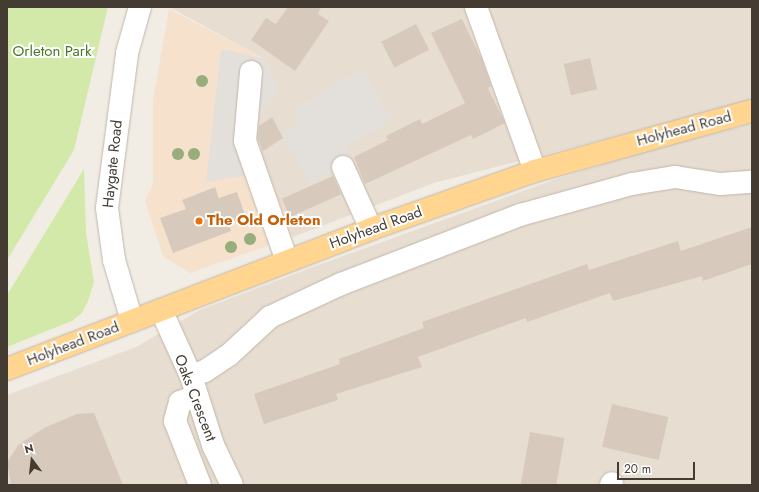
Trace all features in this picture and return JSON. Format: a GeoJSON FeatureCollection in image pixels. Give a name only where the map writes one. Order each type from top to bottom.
{"type":"FeatureCollection","features":[{"type":"Feature","properties":{"kind":"main road","name":"Holyhead Road"},"geometry":{"type":"LineString","coordinates":[[7,369],[287,261],[535,171],[752,111]]}},
{"type":"Feature","properties":{"kind":"street","name":"Haygate Road"},"geometry":{"type":"LineString","coordinates":[[132,321],[114,260],[107,208],[127,53],[140,7]]}},
{"type":"Feature","properties":{"kind":"street"},"geometry":{"type":"LineString","coordinates":[[476,7],[535,171]]}},
{"type":"Feature","properties":{"kind":"street"},"geometry":{"type":"LineString","coordinates":[[251,72],[245,141],[287,261]]}},
{"type":"Feature","properties":{"kind":"street"},"geometry":{"type":"LineString","coordinates":[[343,167],[371,230]]}},
{"type":"Feature","properties":{"kind":"street"},"geometry":{"type":"LineString","coordinates":[[200,485],[175,421],[180,402],[205,371],[229,355],[270,318],[341,284],[520,215],[646,181],[675,177],[720,184],[752,182]]}},
{"type":"Feature","properties":{"kind":"street","name":"Oaks Crescent"},"geometry":{"type":"LineString","coordinates":[[161,310],[193,386],[213,445],[232,485]]}},
{"type":"Feature","properties":{"kind":"shaded area"},"geometry":{"type":"Polygon","coordinates":[[[169,7],[752,7],[752,101],[434,183],[293,237],[251,128],[265,59],[169,7]]]}},
{"type":"Feature","properties":{"kind":"shaded area"},"geometry":{"type":"Polygon","coordinates":[[[169,9],[265,59],[278,87],[251,128],[293,237],[190,273],[163,256],[145,201],[153,184],[153,100],[169,9]]]}},
{"type":"Feature","properties":{"kind":"shaded area"},"geometry":{"type":"Polygon","coordinates":[[[221,49],[265,59],[278,87],[251,128],[268,172],[206,182],[221,49]]]}},
{"type":"Feature","properties":{"kind":"shaded area"},"geometry":{"type":"Polygon","coordinates":[[[362,69],[392,120],[345,147],[353,161],[311,183],[281,135],[301,123],[293,109],[362,69]]]}},
{"type":"Feature","properties":{"kind":"shaded area"},"geometry":{"type":"Polygon","coordinates":[[[752,124],[752,485],[7,485],[7,395],[136,347],[200,310],[313,267],[556,179],[677,142],[752,124]]]}},
{"type":"Feature","properties":{"kind":"green space","name":"Orleton Park"},"geometry":{"type":"Polygon","coordinates":[[[7,7],[108,7],[74,150],[7,260],[7,7]]]}},
{"type":"Feature","properties":{"kind":"green space"},"geometry":{"type":"Polygon","coordinates":[[[84,169],[86,233],[94,282],[88,301],[82,313],[72,321],[7,347],[7,295],[84,169]]]}},
{"type":"Feature","properties":{"kind":"building"},"geometry":{"type":"Polygon","coordinates":[[[288,7],[321,7],[318,14],[329,21],[295,71],[251,40],[266,18],[276,24],[288,7]]]}},
{"type":"Feature","properties":{"kind":"building"},"geometry":{"type":"Polygon","coordinates":[[[462,19],[482,60],[491,86],[488,88],[505,123],[473,139],[471,135],[365,184],[354,157],[388,140],[386,136],[420,119],[422,124],[465,103],[431,33],[462,19]]]}},
{"type":"Feature","properties":{"kind":"building"},"geometry":{"type":"Polygon","coordinates":[[[416,24],[429,50],[394,68],[381,42],[416,24]]]}},
{"type":"Feature","properties":{"kind":"building"},"geometry":{"type":"Polygon","coordinates":[[[590,58],[597,89],[571,95],[564,64],[590,58]]]}},
{"type":"Feature","properties":{"kind":"building"},"geometry":{"type":"Polygon","coordinates":[[[272,117],[283,138],[263,151],[258,138],[259,126],[272,117]]]}},
{"type":"Feature","properties":{"kind":"building"},"geometry":{"type":"Polygon","coordinates":[[[333,176],[341,194],[290,217],[282,199],[333,176]]]}},
{"type":"Feature","properties":{"kind":"building","name":"The Old Orleton"},"geometry":{"type":"Polygon","coordinates":[[[215,187],[219,198],[237,192],[246,218],[229,224],[231,231],[173,253],[160,218],[186,209],[182,200],[215,187]]]}},
{"type":"Feature","properties":{"kind":"building"},"geometry":{"type":"Polygon","coordinates":[[[752,227],[752,264],[703,281],[702,276],[613,301],[610,293],[527,322],[526,318],[418,357],[422,367],[336,394],[338,400],[264,424],[254,394],[340,364],[339,359],[424,328],[422,322],[587,264],[589,270],[678,241],[681,251],[752,227]]]}},
{"type":"Feature","properties":{"kind":"building"},"geometry":{"type":"Polygon","coordinates":[[[612,404],[669,417],[659,460],[602,447],[612,404]]]}},
{"type":"Feature","properties":{"kind":"building"},"geometry":{"type":"Polygon","coordinates":[[[94,413],[123,485],[11,485],[7,462],[19,444],[46,427],[77,414],[94,413]]]}},
{"type":"Feature","properties":{"kind":"building"},"geometry":{"type":"Polygon","coordinates":[[[530,432],[564,438],[556,485],[521,485],[530,432]]]}},
{"type":"Feature","properties":{"kind":"place","name":"The Old Orleton"},"geometry":{"type":"Point","coordinates":[199,221]}}]}
